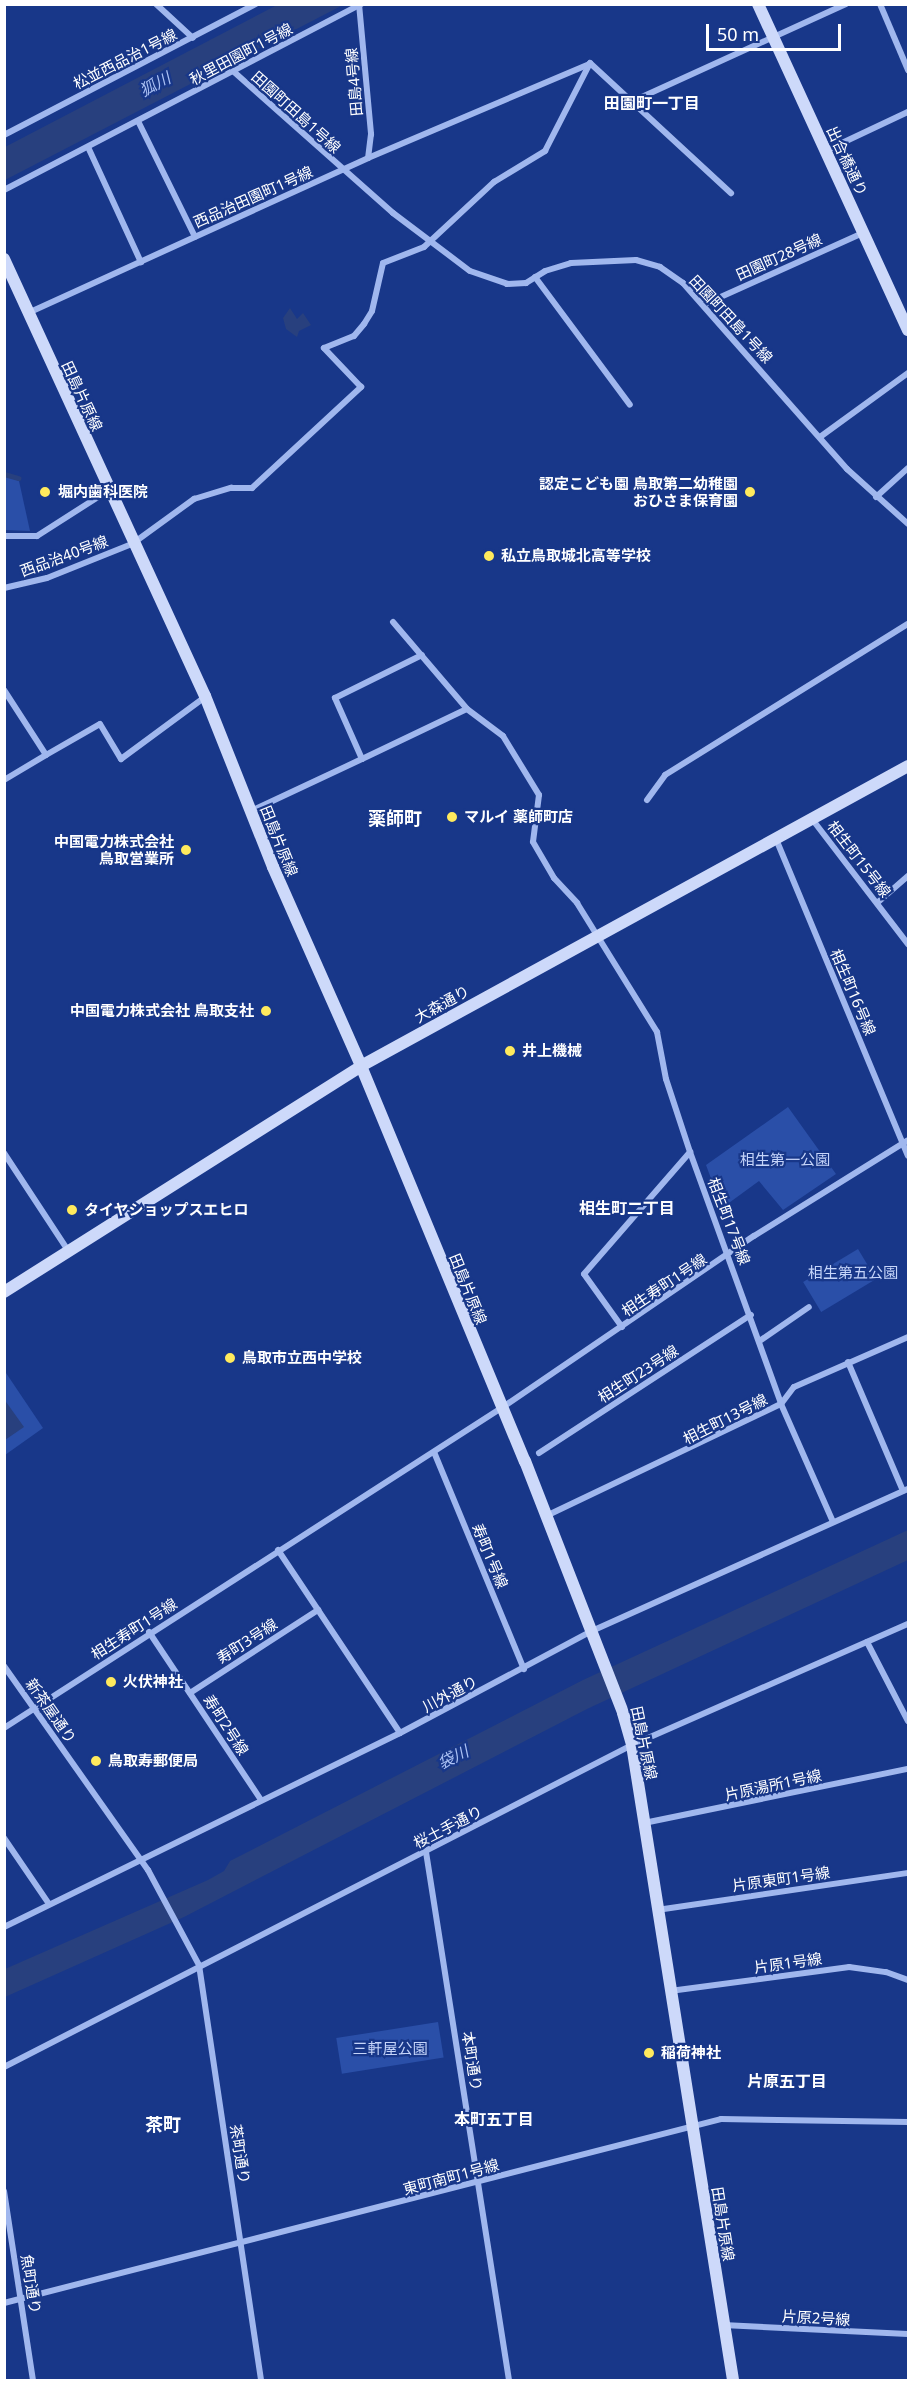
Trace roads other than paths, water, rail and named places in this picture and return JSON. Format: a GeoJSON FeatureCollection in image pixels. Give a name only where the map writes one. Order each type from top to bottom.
{"type":"FeatureCollection","features":[{"type":"Feature","properties":{"kind":"main road","name":"出合橋通り"},"geometry":{"type":"LineString","coordinates":[[758,4],[909,330]]}},
{"type":"Feature","properties":{"kind":"main road","name":"田島片原線"},"geometry":{"type":"LineString","coordinates":[[4,259],[132,544],[205,696],[251,811],[361,1066],[500,1409],[594,1630],[623,1713],[632,1745],[669,1991],[733,2380]]}},
{"type":"Feature","properties":{"kind":"main road","name":"大森通り"},"geometry":{"type":"LineString","coordinates":[[4,1292],[69,1253],[361,1066],[909,766]]}},
{"type":"Feature","properties":{"kind":"street"},"geometry":{"type":"LineString","coordinates":[[156,4],[193,38]]}},
{"type":"Feature","properties":{"kind":"street","name":"松並西品治1号線"},"geometry":{"type":"LineString","coordinates":[[4,135],[256,4]]}},
{"type":"Feature","properties":{"kind":"street"},"geometry":{"type":"LineString","coordinates":[[633,101],[846,4]]}},
{"type":"Feature","properties":{"kind":"street"},"geometry":{"type":"LineString","coordinates":[[880,4],[909,70]]}},
{"type":"Feature","properties":{"kind":"street","name":"秋里田園町1号線"},"geometry":{"type":"LineString","coordinates":[[4,190],[359,5]]}},
{"type":"Feature","properties":{"kind":"street","name":"田島4号線"},"geometry":{"type":"LineString","coordinates":[[359,5],[370,134],[368,158]]}},
{"type":"Feature","properties":{"kind":"street"},"geometry":{"type":"LineString","coordinates":[[429,243],[494,182],[545,151],[590,63],[731,193]]}},
{"type":"Feature","properties":{"kind":"street","name":"西品治田園町1号線"},"geometry":{"type":"LineString","coordinates":[[28,314],[368,158],[590,63]]}},
{"type":"Feature","properties":{"kind":"street","name":"田園町田島1号線"},"geometry":{"type":"LineString","coordinates":[[233,71],[342,170],[429,243],[470,271],[489,279],[526,283],[535,277],[571,263],[636,260],[660,267],[705,303],[820,437],[876,497],[909,524]]}},
{"type":"Feature","properties":{"kind":"street"},"geometry":{"type":"LineString","coordinates":[[825,151],[909,112]]}},
{"type":"Feature","properties":{"kind":"street"},"geometry":{"type":"LineString","coordinates":[[138,121],[195,237]]}},
{"type":"Feature","properties":{"kind":"street"},"geometry":{"type":"LineString","coordinates":[[88,147],[141,262]]}},
{"type":"Feature","properties":{"kind":"street","name":"田園町28号線"},"geometry":{"type":"LineString","coordinates":[[705,303],[863,233]]}},
{"type":"Feature","properties":{"kind":"street","name":"西品治40号線"},"geometry":{"type":"LineString","coordinates":[[4,588],[47,578],[132,544],[194,500],[231,488],[252,488],[361,387],[324,348],[354,336],[364,324],[372,311],[383,263],[429,243]]}},
{"type":"Feature","properties":{"kind":"street"},"geometry":{"type":"LineString","coordinates":[[535,277],[630,405]]}},
{"type":"Feature","properties":{"kind":"street"},"geometry":{"type":"LineString","coordinates":[[820,437],[909,373]]}},
{"type":"Feature","properties":{"kind":"street"},"geometry":{"type":"LineString","coordinates":[[876,497],[909,468]]}},
{"type":"Feature","properties":{"kind":"street"},"geometry":{"type":"LineString","coordinates":[[4,537],[37,536],[109,490]]}},
{"type":"Feature","properties":{"kind":"street","name":"相生町17号線"},"geometry":{"type":"LineString","coordinates":[[393,622],[467,709],[503,736],[539,795],[533,842],[657,1032],[666,1079],[690,1152],[761,1340],[781,1404],[832,1522]]}},
{"type":"Feature","properties":{"kind":"street"},"geometry":{"type":"LineString","coordinates":[[647,800],[664,775],[909,624]]}},
{"type":"Feature","properties":{"kind":"street"},"geometry":{"type":"LineString","coordinates":[[362,759],[335,698],[422,656]]}},
{"type":"Feature","properties":{"kind":"street"},"geometry":{"type":"LineString","coordinates":[[4,690],[46,755]]}},
{"type":"Feature","properties":{"kind":"street"},"geometry":{"type":"LineString","coordinates":[[4,780],[100,724],[121,759],[205,696]]}},
{"type":"Feature","properties":{"kind":"street"},"geometry":{"type":"LineString","coordinates":[[251,811],[467,709]]}},
{"type":"Feature","properties":{"kind":"street","name":"相生町15号線"},"geometry":{"type":"LineString","coordinates":[[812,818],[909,944]]}},
{"type":"Feature","properties":{"kind":"street","name":"相生町16号線"},"geometry":{"type":"LineString","coordinates":[[776,837],[906,1142],[909,1156]]}},
{"type":"Feature","properties":{"kind":"street"},"geometry":{"type":"LineString","coordinates":[[877,903],[909,876]]}},
{"type":"Feature","properties":{"kind":"street","name":"相生寿町1号線"},"geometry":{"type":"LineString","coordinates":[[4,1728],[149,1632],[434,1452],[730,1255],[906,1142]]}},
{"type":"Feature","properties":{"kind":"street"},"geometry":{"type":"LineString","coordinates":[[622,1327],[584,1274],[690,1152]]}},
{"type":"Feature","properties":{"kind":"street"},"geometry":{"type":"LineString","coordinates":[[4,1153],[69,1253]]}},
{"type":"Feature","properties":{"kind":"street"},"geometry":{"type":"LineString","coordinates":[[761,1340],[809,1307]]}},
{"type":"Feature","properties":{"kind":"street","name":"相生町23号線"},"geometry":{"type":"LineString","coordinates":[[539,1453],[751,1315]]}},
{"type":"Feature","properties":{"kind":"street","name":"相生町13号線"},"geometry":{"type":"LineString","coordinates":[[546,1516],[781,1404],[794,1387],[909,1336]]}},
{"type":"Feature","properties":{"kind":"street"},"geometry":{"type":"LineString","coordinates":[[848,1362],[906,1490]]}},
{"type":"Feature","properties":{"kind":"street","name":"寿町1号線"},"geometry":{"type":"LineString","coordinates":[[434,1452],[524,1669]]}},
{"type":"Feature","properties":{"kind":"street","name":"川外通り"},"geometry":{"type":"LineString","coordinates":[[4,1927],[400,1734],[594,1630],[906,1490]]}},
{"type":"Feature","properties":{"kind":"street"},"geometry":{"type":"LineString","coordinates":[[278,1550],[400,1734]]}},
{"type":"Feature","properties":{"kind":"street","name":"寿町3号線"},"geometry":{"type":"LineString","coordinates":[[190,1693],[318,1610]]}},
{"type":"Feature","properties":{"kind":"street","name":"桜土手通り"},"geometry":{"type":"LineString","coordinates":[[4,2067],[632,1745],[909,1624]]}},
{"type":"Feature","properties":{"kind":"street","name":"寿町2号線"},"geometry":{"type":"LineString","coordinates":[[149,1632],[261,1800]]}},
{"type":"Feature","properties":{"kind":"street"},"geometry":{"type":"LineString","coordinates":[[867,1642],[909,1721]]}},
{"type":"Feature","properties":{"kind":"street","name":"新茶屋通り"},"geometry":{"type":"LineString","coordinates":[[4,1666],[140,1859]]}},
{"type":"Feature","properties":{"kind":"street","name":"片原湯所1号線"},"geometry":{"type":"LineString","coordinates":[[643,1824],[909,1769]]}},
{"type":"Feature","properties":{"kind":"street"},"geometry":{"type":"LineString","coordinates":[[4,1838],[49,1904]]}},
{"type":"Feature","properties":{"kind":"street","name":"本町通り"},"geometry":{"type":"LineString","coordinates":[[426,1852],[509,2380]]}},
{"type":"Feature","properties":{"kind":"street","name":"茶町通り"},"geometry":{"type":"LineString","coordinates":[[140,1859],[199,1965],[261,2380]]}},
{"type":"Feature","properties":{"kind":"street","name":"片原東町1号線"},"geometry":{"type":"LineString","coordinates":[[657,1910],[909,1873]]}},
{"type":"Feature","properties":{"kind":"street","name":"片原1号線"},"geometry":{"type":"LineString","coordinates":[[669,1991],[849,1967],[886,1972],[909,1980]]}},
{"type":"Feature","properties":{"kind":"street","name":"東町南町1号線"},"geometry":{"type":"LineString","coordinates":[[4,2302],[722,2119],[909,2122]]}},
{"type":"Feature","properties":{"kind":"street","name":"魚町通り"},"geometry":{"type":"LineString","coordinates":[[4,2191],[33,2380]]}},
{"type":"Feature","properties":{"kind":"street","name":"片原2号線"},"geometry":{"type":"LineString","coordinates":[[723,2325],[909,2334]]}},
{"type":"Feature","properties":{"kind":"water","name":"狐川"},"geometry":{"type":"Polygon","coordinates":[[[277,5],[343,5],[5,180],[5,147],[277,5]]]}},
{"type":"Feature","properties":{"kind":"water"},"geometry":{"type":"Polygon","coordinates":[[[290,308],[297,319],[303,313],[311,325],[299,331],[297,337],[286,329],[283,318],[290,308]]]}},
{"type":"Feature","properties":{"kind":"water"},"geometry":{"type":"Polygon","coordinates":[[[4,1399],[24,1427],[5,1440],[4,1440],[4,1399]]]}},
{"type":"Feature","properties":{"kind":"water","name":"袋川"},"geometry":{"type":"Polygon","coordinates":[[[908,1530],[908,1560],[587,1709],[184,1917],[5,1997],[5,1969],[208,1880],[224,1871],[230,1861],[583,1680],[908,1530]]]}},
{"type":"Feature","properties":{"kind":"waterway"},"geometry":{"type":"LineString","coordinates":[[4,474],[18,478]]}},
{"type":"Feature","properties":{"kind":"place","name":"堀内歯科医院"},"geometry":{"type":"Point","coordinates":[45,492]}},
{"type":"Feature","properties":{"kind":"place","name":"認定こども園 鳥取第二幼稚園 おひさま保育園"},"geometry":{"type":"Point","coordinates":[750,492]}},
{"type":"Feature","properties":{"kind":"place","name":"私立鳥取城北高等学校"},"geometry":{"type":"Point","coordinates":[489,556]}},
{"type":"Feature","properties":{"kind":"place","name":"マルイ 薬師町店"},"geometry":{"type":"Point","coordinates":[452,817]}},
{"type":"Feature","properties":{"kind":"place","name":"中国電力株式会社 鳥取営業所"},"geometry":{"type":"Point","coordinates":[186,850]}},
{"type":"Feature","properties":{"kind":"place","name":"中国電力株式会社 鳥取支社"},"geometry":{"type":"Point","coordinates":[266,1011]}},
{"type":"Feature","properties":{"kind":"place","name":"井上機械"},"geometry":{"type":"Point","coordinates":[510,1051]}},
{"type":"Feature","properties":{"kind":"place","name":"タイヤショップスエヒロ"},"geometry":{"type":"Point","coordinates":[72,1210]}},
{"type":"Feature","properties":{"kind":"place","name":"鳥取市立西中学校"},"geometry":{"type":"Point","coordinates":[230,1358]}},
{"type":"Feature","properties":{"kind":"place","name":"火伏神社"},"geometry":{"type":"Point","coordinates":[111,1682]}},
{"type":"Feature","properties":{"kind":"place","name":"鳥取寿郵便局"},"geometry":{"type":"Point","coordinates":[96,1761]}},
{"type":"Feature","properties":{"kind":"place","name":"稲荷神社"},"geometry":{"type":"Point","coordinates":[649,2053]}},
{"type":"Feature","properties":{"kind":"district","name":"田園町一丁目"},"geometry":{"type":"Point","coordinates":[652,103]}},
{"type":"Feature","properties":{"kind":"district","name":"薬師町"},"geometry":{"type":"Point","coordinates":[395,818]}},
{"type":"Feature","properties":{"kind":"district","name":"相生町二丁目"},"geometry":{"type":"Point","coordinates":[627,1208]}},
{"type":"Feature","properties":{"kind":"district","name":"片原五丁目"},"geometry":{"type":"Point","coordinates":[787,2081]}},
{"type":"Feature","properties":{"kind":"district","name":"本町五丁目"},"geometry":{"type":"Point","coordinates":[494,2119]}},
{"type":"Feature","properties":{"kind":"district","name":"茶町"},"geometry":{"type":"Point","coordinates":[163,2124]}},
{"type":"Feature","properties":{"kind":"park label","name":"相生第一公園"},"geometry":{"type":"Point","coordinates":[785,1160]}},
{"type":"Feature","properties":{"kind":"park label","name":"相生第五公園"},"geometry":{"type":"Point","coordinates":[853,1273]}},
{"type":"Feature","properties":{"kind":"park label","name":"三軒屋公園"},"geometry":{"type":"Point","coordinates":[390,2049]}}]}
